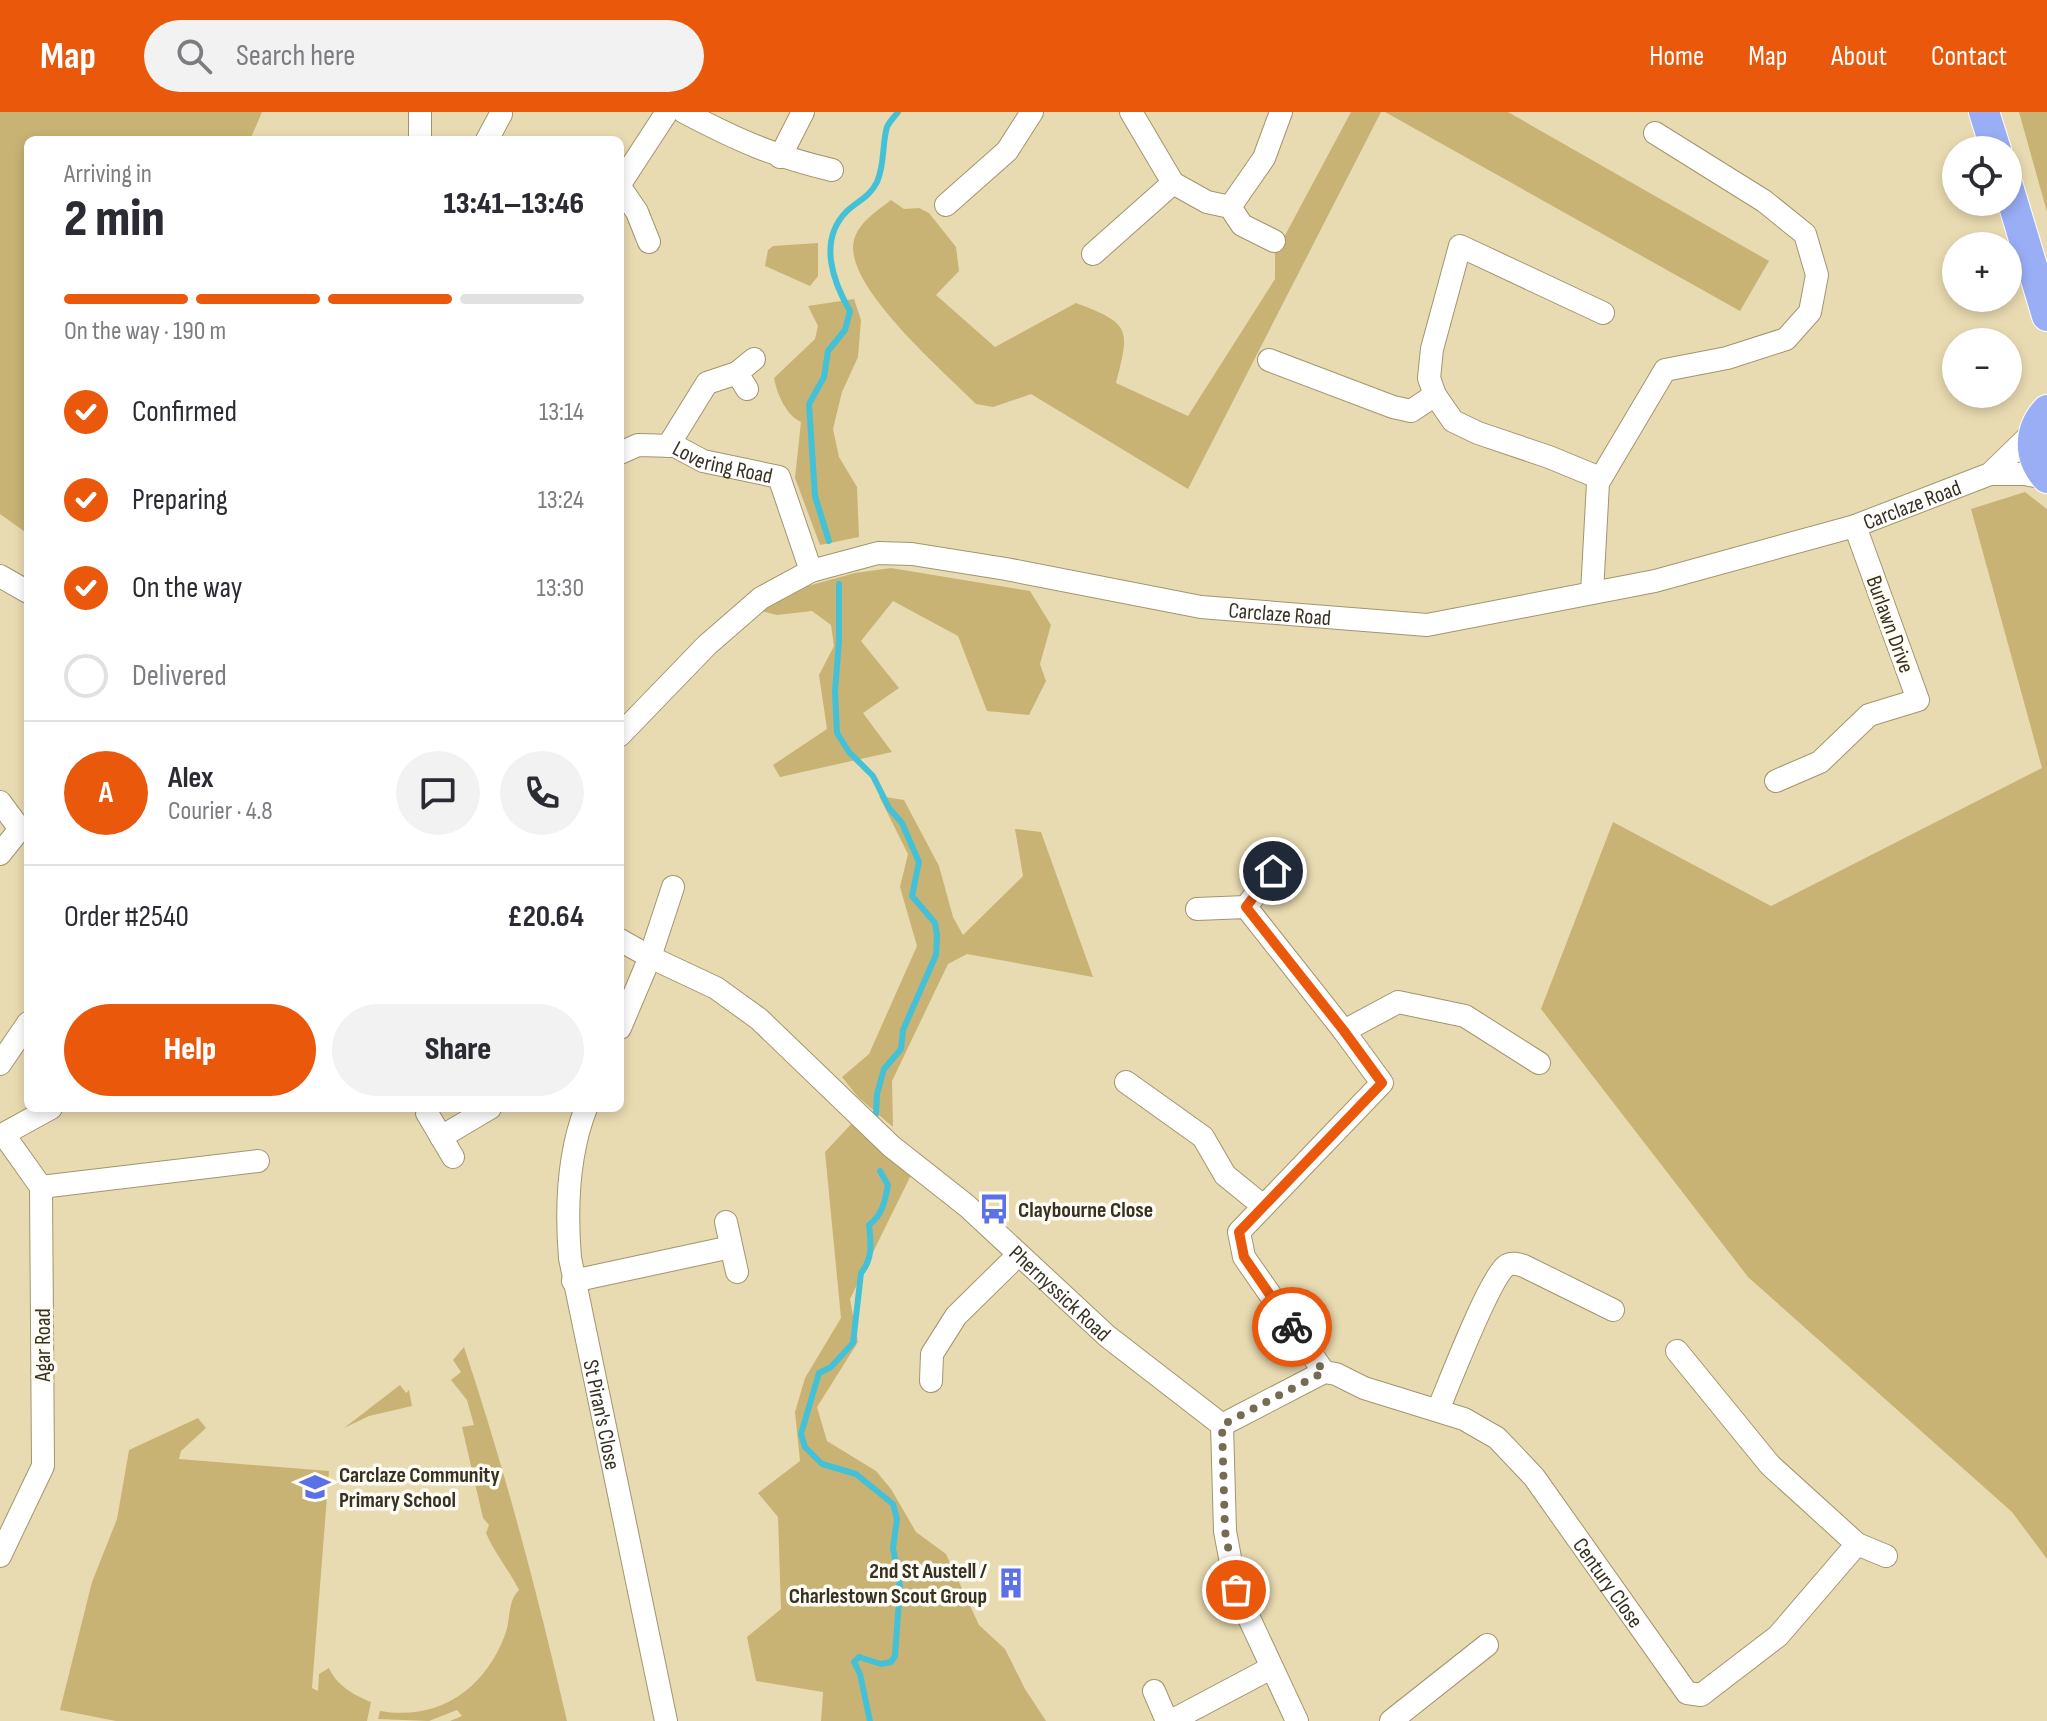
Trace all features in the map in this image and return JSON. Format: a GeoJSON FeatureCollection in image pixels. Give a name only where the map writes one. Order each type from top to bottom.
{"type":"FeatureCollection","features":[{"type":"Feature","properties":{"kind":"highway"},"geometry":{"type":"LineString","coordinates":[[1984,112],[1992,136]]}},
{"type":"Feature","properties":{"kind":"highway"},"geometry":{"type":"LineString","coordinates":[[2017,216],[2047,316]]}},
{"type":"Feature","properties":{"kind":"highway"},"geometry":{"type":"LineString","coordinates":[[2043,413],[2032,441],[2033,457],[2047,478]]}},
{"type":"Feature","properties":{"kind":"street"},"geometry":{"type":"LineString","coordinates":[[420,112],[420,136]]}},
{"type":"Feature","properties":{"kind":"street"},"geometry":{"type":"LineString","coordinates":[[624,180],[667,112]]}},
{"type":"Feature","properties":{"kind":"street"},"geometry":{"type":"LineString","coordinates":[[684,112],[740,142],[780,157],[832,170]]}},
{"type":"Feature","properties":{"kind":"street"},"geometry":{"type":"LineString","coordinates":[[780,157],[803,112]]}},
{"type":"Feature","properties":{"kind":"street"},"geometry":{"type":"LineString","coordinates":[[946,205],[1007,151],[1032,112]]}},
{"type":"Feature","properties":{"kind":"street"},"geometry":{"type":"LineString","coordinates":[[1131,112],[1173,183],[1207,202],[1230,207],[1242,225],[1274,241]]}},
{"type":"Feature","properties":{"kind":"street"},"geometry":{"type":"LineString","coordinates":[[1230,207],[1264,158],[1281,112]]}},
{"type":"Feature","properties":{"kind":"street"},"geometry":{"type":"LineString","coordinates":[[489,136],[501,114]]}},
{"type":"Feature","properties":{"kind":"street"},"geometry":{"type":"LineString","coordinates":[[1592,593],[1600,478],[1665,370],[1727,358],[1786,339],[1810,312],[1817,275],[1805,234],[1764,201],[1655,133]]}},
{"type":"Feature","properties":{"kind":"street"},"geometry":{"type":"LineString","coordinates":[[1093,254],[1173,183]]}},
{"type":"Feature","properties":{"kind":"street"},"geometry":{"type":"LineString","coordinates":[[624,192],[637,212],[649,242]]}},
{"type":"Feature","properties":{"kind":"street"},"geometry":{"type":"LineString","coordinates":[[1600,478],[1453,421],[1435,395],[1429,378],[1432,349],[1460,246],[1603,313]]}},
{"type":"Feature","properties":{"kind":"street"},"geometry":{"type":"LineString","coordinates":[[1269,360],[1411,411],[1435,395]]}},
{"type":"Feature","properties":{"kind":"street"},"geometry":{"type":"LineString","coordinates":[[668,446],[707,383],[746,374]]}},
{"type":"Feature","properties":{"kind":"street","name":"Carclaze Road"},"geometry":{"type":"LineString","coordinates":[[1990,474],[2027,438],[2043,413]]}},
{"type":"Feature","properties":{"kind":"street","name":"Lovering Road"},"geometry":{"type":"LineString","coordinates":[[624,451],[638,445],[675,446],[703,461],[779,477],[811,571]]}},
{"type":"Feature","properties":{"kind":"street","name":"Carclaze Road"},"geometry":{"type":"LineString","coordinates":[[624,731],[707,645],[761,598],[811,571],[878,553],[912,554],[1006,569],[1201,607],[1427,625],[1655,581],[1855,526],[1990,474],[2047,478]]}},
{"type":"Feature","properties":{"kind":"street","name":"Burlawn Drive"},"geometry":{"type":"LineString","coordinates":[[1776,781],[1820,762],[1869,715],[1918,700],[1855,526]]}},
{"type":"Feature","properties":{"kind":"street"},"geometry":{"type":"LineString","coordinates":[[2,580],[24,590]]}},
{"type":"Feature","properties":{"kind":"street"},"geometry":{"type":"LineString","coordinates":[[0,802],[24,824],[0,854]]}},
{"type":"Feature","properties":{"kind":"street"},"geometry":{"type":"LineString","coordinates":[[1246,907],[1273,871]]}},
{"type":"Feature","properties":{"kind":"street"},"geometry":{"type":"LineString","coordinates":[[624,1019],[650,957],[673,887]]}},
{"type":"Feature","properties":{"kind":"street"},"geometry":{"type":"LineString","coordinates":[[1197,909],[1246,907]]}},
{"type":"Feature","properties":{"kind":"street"},"geometry":{"type":"LineString","coordinates":[[1246,907],[1382,1083],[1239,1232],[1244,1257],[1324,1372],[1222,1425],[1225,1531],[1236,1590],[1297,1721]]}},
{"type":"Feature","properties":{"kind":"street","name":"Phernyssick Road"},"geometry":{"type":"LineString","coordinates":[[624,942],[716,988],[759,1019],[891,1146],[967,1206],[1107,1336],[1222,1425]]}},
{"type":"Feature","properties":{"kind":"street"},"geometry":{"type":"LineString","coordinates":[[1344,1031],[1398,1002],[1465,1016],[1539,1063]]}},
{"type":"Feature","properties":{"kind":"street"},"geometry":{"type":"LineString","coordinates":[[0,1064],[24,1029]]}},
{"type":"Feature","properties":{"kind":"street"},"geometry":{"type":"LineString","coordinates":[[1126,1082],[1203,1137],[1225,1175],[1263,1206]]}},
{"type":"Feature","properties":{"kind":"street"},"geometry":{"type":"LineString","coordinates":[[44,1112],[2,1136],[41,1187],[258,1161]]}},
{"type":"Feature","properties":{"kind":"street"},"geometry":{"type":"LineString","coordinates":[[441,1137],[483,1112]]}},
{"type":"Feature","properties":{"kind":"street","name":"St Piran's Close"},"geometry":{"type":"LineString","coordinates":[[580,1112],[571,1168],[568,1229],[573,1281],[666,1721]]}},
{"type":"Feature","properties":{"kind":"street"},"geometry":{"type":"LineString","coordinates":[[427,1113],[453,1157]]}},
{"type":"Feature","properties":{"kind":"street","name":"Agar Road"},"geometry":{"type":"LineString","coordinates":[[0,1556],[43,1466],[41,1187]]}},
{"type":"Feature","properties":{"kind":"street"},"geometry":{"type":"LineString","coordinates":[[726,1222],[737,1272]]}},
{"type":"Feature","properties":{"kind":"street"},"geometry":{"type":"LineString","coordinates":[[573,1281],[731,1247]]}},
{"type":"Feature","properties":{"kind":"street"},"geometry":{"type":"LineString","coordinates":[[931,1381],[932,1354],[956,1316],[1018,1255]]}},
{"type":"Feature","properties":{"kind":"street"},"geometry":{"type":"LineString","coordinates":[[1438,1410],[1492,1285],[1506,1265],[1515,1263],[1524,1266],[1613,1310]]}},
{"type":"Feature","properties":{"kind":"street"},"geometry":{"type":"LineString","coordinates":[[1677,1351],[1770,1465],[1857,1544],[1886,1556]]}},
{"type":"Feature","properties":{"kind":"street","name":"Century Close"},"geometry":{"type":"LineString","coordinates":[[1324,1372],[1336,1374],[1364,1388],[1464,1419],[1497,1438],[1534,1477],[1687,1693],[1701,1695],[1778,1636],[1857,1544]]}},
{"type":"Feature","properties":{"kind":"street"},"geometry":{"type":"LineString","coordinates":[[1394,1720],[1487,1645]]}},
{"type":"Feature","properties":{"kind":"street"},"geometry":{"type":"LineString","coordinates":[[1154,1691],[1169,1721],[1271,1668]]}},
{"type":"Feature","properties":{"kind":"shaded area"},"geometry":{"type":"Polygon","coordinates":[[[0,112],[262,112],[252,136],[24,136],[24,531],[0,514],[0,112]]]}},
{"type":"Feature","properties":{"kind":"shaded area"},"geometry":{"type":"Polygon","coordinates":[[[1351,112],[1381,112],[1188,489],[1031,394],[993,407],[976,404],[899,327],[864,280],[855,259],[856,234],[880,208],[891,200],[904,209],[919,208],[929,213],[956,247],[959,271],[936,295],[995,347],[1076,303],[1107,317],[1122,330],[1123,350],[1116,383],[1188,416],[1275,279],[1275,254],[1351,112]]]}},
{"type":"Feature","properties":{"kind":"shaded area"},"geometry":{"type":"Polygon","coordinates":[[[1385,112],[1508,112],[1769,261],[1740,311],[1385,112]]]}},
{"type":"Feature","properties":{"kind":"shaded area"},"geometry":{"type":"Polygon","coordinates":[[[2019,112],[2047,112],[2047,212],[2019,112]]]}},
{"type":"Feature","properties":{"kind":"shaded area"},"geometry":{"type":"Polygon","coordinates":[[[818,243],[818,276],[810,286],[765,266],[768,250],[773,246],[818,243]]]}},
{"type":"Feature","properties":{"kind":"shaded area"},"geometry":{"type":"Polygon","coordinates":[[[854,299],[861,320],[858,357],[842,392],[833,429],[839,457],[857,487],[859,537],[820,545],[795,478],[801,422],[783,403],[774,378],[815,339],[818,326],[808,306],[854,299]]]}},
{"type":"Feature","properties":{"kind":"shaded area"},"geometry":{"type":"Polygon","coordinates":[[[2025,492],[2047,509],[2047,1559],[2012,1512],[1748,1277],[1541,1009],[1613,822],[1771,906],[2042,768],[1971,509],[2025,492]]]}},
{"type":"Feature","properties":{"kind":"shaded area"},"geometry":{"type":"Polygon","coordinates":[[[891,568],[1030,591],[1051,625],[1040,664],[1046,681],[1029,715],[987,711],[958,636],[893,601],[861,641],[899,688],[863,713],[892,752],[780,777],[773,765],[827,729],[819,675],[834,646],[831,625],[812,611],[777,615],[761,611],[804,587],[855,573],[891,568]]]}},
{"type":"Feature","properties":{"kind":"shaded area"},"geometry":{"type":"Polygon","coordinates":[[[879,796],[904,800],[939,866],[953,917],[963,935],[1023,876],[1015,829],[1041,832],[1093,977],[967,954],[948,964],[892,1081],[893,1127],[858,1097],[842,1077],[869,1054],[917,946],[900,887],[908,854],[879,796]]]}},
{"type":"Feature","properties":{"kind":"shaded area"},"geometry":{"type":"Polygon","coordinates":[[[855,1120],[911,1175],[850,1299],[858,1342],[817,1407],[827,1441],[876,1471],[891,1489],[916,1532],[946,1554],[979,1625],[1005,1649],[1025,1689],[1046,1721],[821,1721],[823,1692],[756,1681],[747,1637],[781,1609],[778,1517],[758,1493],[800,1461],[795,1412],[805,1378],[841,1318],[825,1152],[855,1120]]]}},
{"type":"Feature","properties":{"kind":"shaded area"},"geometry":{"type":"Polygon","coordinates":[[[464,1347],[520,1533],[567,1721],[450,1721],[462,1716],[457,1710],[429,1721],[378,1719],[380,1711],[401,1713],[440,1706],[472,1686],[496,1654],[519,1590],[486,1533],[489,1525],[483,1518],[462,1427],[474,1425],[467,1400],[451,1380],[461,1372],[453,1360],[464,1347]]]}},
{"type":"Feature","properties":{"kind":"shaded area"},"geometry":{"type":"Polygon","coordinates":[[[400,1385],[406,1393],[409,1390],[412,1406],[369,1416],[344,1428],[400,1385]]]}},
{"type":"Feature","properties":{"kind":"shaded area"},"geometry":{"type":"Polygon","coordinates":[[[198,1418],[206,1428],[181,1451],[179,1459],[329,1471],[312,1688],[318,1691],[319,1674],[329,1668],[347,1689],[371,1702],[367,1721],[116,1721],[60,1710],[92,1582],[117,1519],[129,1450],[198,1418]]]}},
{"type":"Feature","properties":{"kind":"waterway"},"geometry":{"type":"LineString","coordinates":[[829,541],[815,496],[809,404],[824,377],[828,351],[845,330],[850,311],[834,275],[830,248],[837,223],[867,196],[877,182],[887,127],[898,112]]}},
{"type":"Feature","properties":{"kind":"waterway"},"geometry":{"type":"LineString","coordinates":[[839,584],[835,692],[837,733],[849,752],[873,776],[889,808],[902,823],[919,862],[912,896],[935,923],[937,935],[936,955],[903,1030],[901,1049],[884,1069],[877,1094],[876,1114]]}},
{"type":"Feature","properties":{"kind":"waterway"},"geometry":{"type":"LineString","coordinates":[[870,1721],[860,1674],[854,1662],[859,1657],[881,1664],[891,1662],[895,1656],[900,1587],[893,1548],[897,1519],[893,1504],[856,1474],[822,1464],[805,1447],[801,1434],[819,1373],[831,1367],[853,1343],[861,1273],[868,1262],[870,1250],[869,1225],[880,1212],[888,1185],[880,1171]]}},
{"type":"Feature","properties":{"kind":"way so far"},"geometry":{"type":"LineString","coordinates":[[1236,1590],[1225,1531],[1222,1425],[1324,1372],[1292,1327]]}},
{"type":"Feature","properties":{"kind":"place","name":"Claybourne Close"},"geometry":{"type":"Point","coordinates":[994,1209]}},
{"type":"Feature","properties":{"kind":"place","name":"Carclaze Community Primary School"},"geometry":{"type":"Point","coordinates":[315,1487]}},
{"type":"Feature","properties":{"kind":"place","name":"2nd St Austell / Charlestown Scout Group"},"geometry":{"type":"Point","coordinates":[1011,1583]}},
{"type":"Feature","properties":{"kind":"route"},"geometry":{"type":"LineString","coordinates":[[1273,871],[1246,907],[1382,1083],[1239,1232],[1244,1257],[1292,1327]]}}]}
